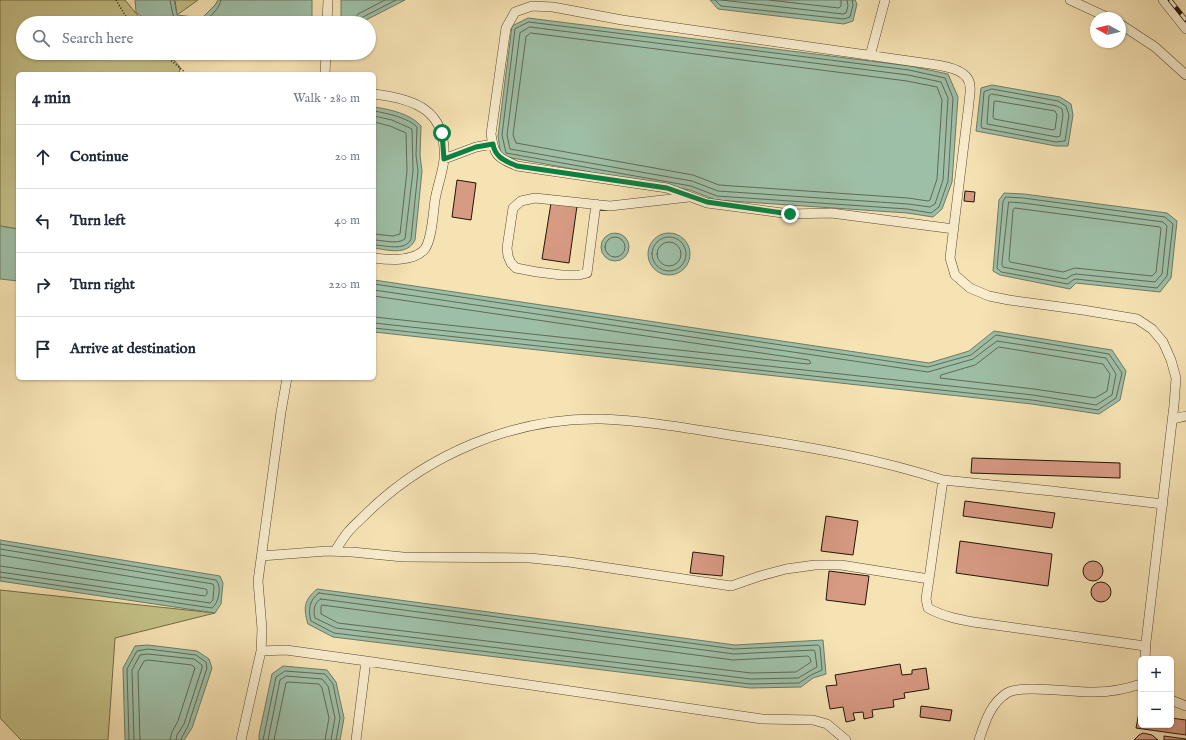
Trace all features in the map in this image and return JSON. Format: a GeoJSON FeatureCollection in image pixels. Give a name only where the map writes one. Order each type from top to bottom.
{"type":"FeatureCollection","features":[{"type":"Feature","properties":{"kind":"lane"},"geometry":{"type":"LineString","coordinates":[[327,16],[328,0]]}},
{"type":"Feature","properties":{"kind":"lane"},"geometry":{"type":"LineString","coordinates":[[870,56],[885,0]]}},
{"type":"Feature","properties":{"kind":"lane"},"geometry":{"type":"LineString","coordinates":[[1070,0],[1096,12]]}},
{"type":"Feature","properties":{"kind":"lane"},"geometry":{"type":"LineString","coordinates":[[1163,0],[1186,29]]}},
{"type":"Feature","properties":{"kind":"lane"},"geometry":{"type":"LineString","coordinates":[[954,229],[831,213],[790,214],[707,202],[667,188],[517,166],[500,159],[493,148],[491,134],[506,28],[515,12],[532,6],[553,7],[622,20],[949,67],[964,74],[971,85],[954,229],[950,258],[956,276],[970,288],[989,296],[1137,319],[1152,329],[1163,342],[1171,360],[1176,378],[1173,419],[1145,656]]}},
{"type":"Feature","properties":{"kind":"lane"},"geometry":{"type":"LineString","coordinates":[[1126,28],[1156,47],[1186,75]]}},
{"type":"Feature","properties":{"kind":"lane"},"geometry":{"type":"LineString","coordinates":[[325,72],[326,60]]}},
{"type":"Feature","properties":{"kind":"lane"},"geometry":{"type":"LineString","coordinates":[[376,94],[410,101],[422,106],[432,115],[442,133],[444,159],[437,187],[430,238],[424,250],[416,256],[402,259],[376,258]]}},
{"type":"Feature","properties":{"kind":"lane"},"geometry":{"type":"LineString","coordinates":[[444,159],[476,147],[493,144]]}},
{"type":"Feature","properties":{"kind":"lane"},"geometry":{"type":"LineString","coordinates":[[596,204],[587,273],[578,275],[562,275],[537,272],[516,268],[511,263],[507,248],[513,208],[521,201],[536,198],[596,204],[610,206],[691,196]]}},
{"type":"Feature","properties":{"kind":"lane"},"geometry":{"type":"LineString","coordinates":[[241,740],[261,651],[262,629],[258,581],[287,380]]}},
{"type":"Feature","properties":{"kind":"lane"},"geometry":{"type":"LineString","coordinates":[[1173,419],[1186,416]]}},
{"type":"Feature","properties":{"kind":"lane"},"geometry":{"type":"LineString","coordinates":[[335,551],[348,532],[380,500],[437,460],[463,448],[521,428],[573,420],[602,419],[662,425],[828,451],[905,468],[943,480],[1163,504]]}},
{"type":"Feature","properties":{"kind":"lane"},"geometry":{"type":"LineString","coordinates":[[943,480],[926,599],[928,608],[938,614],[973,622],[1145,646]]}},
{"type":"Feature","properties":{"kind":"lane"},"geometry":{"type":"LineString","coordinates":[[261,556],[335,551],[403,557],[530,558],[608,567],[731,586],[786,569],[815,565],[841,565],[929,580]]}},
{"type":"Feature","properties":{"kind":"lane"},"geometry":{"type":"LineString","coordinates":[[261,651],[286,650],[762,719],[813,720],[827,724],[846,740]]}},
{"type":"Feature","properties":{"kind":"lane"},"geometry":{"type":"LineString","coordinates":[[356,740],[366,661]]}},
{"type":"Feature","properties":{"kind":"lane"},"geometry":{"type":"LineString","coordinates":[[979,740],[989,712],[1008,692],[1022,689],[1095,692],[1127,689],[1138,685]]}},
{"type":"Feature","properties":{"kind":"lane"},"geometry":{"type":"LineString","coordinates":[[1174,701],[1186,706]]}},
{"type":"Feature","properties":{"kind":"path"},"geometry":{"type":"LineString","coordinates":[[116,0],[126,16]]}},
{"type":"Feature","properties":{"kind":"path"},"geometry":{"type":"LineString","coordinates":[[170,60],[185,72]]}},
{"type":"Feature","properties":{"kind":"shaded area"},"geometry":{"type":"Polygon","coordinates":[[[0,0],[125,0],[138,16],[16,16],[16,60],[174,60],[180,67],[179,72],[16,72],[16,229],[0,226],[0,0]]]}},
{"type":"Feature","properties":{"kind":"shaded area"},"geometry":{"type":"Polygon","coordinates":[[[175,0],[198,0],[177,15],[175,0]]]}},
{"type":"Feature","properties":{"kind":"shaded area"},"geometry":{"type":"Polygon","coordinates":[[[0,590],[215,613],[115,638],[108,740],[21,740],[0,718],[0,590]]]}},
{"type":"Feature","properties":{"kind":"water"},"geometry":{"type":"Polygon","coordinates":[[[135,0],[174,0],[177,15],[185,16],[141,16],[136,12],[135,0]]]}},
{"type":"Feature","properties":{"kind":"water"},"geometry":{"type":"Polygon","coordinates":[[[218,0],[312,0],[312,16],[204,16],[218,0]]]}},
{"type":"Feature","properties":{"kind":"water"},"geometry":{"type":"Polygon","coordinates":[[[341,0],[405,0],[374,16],[341,16],[341,0]]]}},
{"type":"Feature","properties":{"kind":"water"},"geometry":{"type":"Polygon","coordinates":[[[710,0],[855,0],[857,4],[853,21],[844,24],[718,9],[710,0]]]}},
{"type":"Feature","properties":{"kind":"water"},"geometry":{"type":"Polygon","coordinates":[[[528,18],[910,66],[948,74],[958,97],[952,182],[942,209],[933,217],[907,213],[716,200],[690,190],[501,156],[498,136],[512,26],[528,18]]]}},
{"type":"Feature","properties":{"kind":"water"},"geometry":{"type":"Polygon","coordinates":[[[992,85],[1060,97],[1071,104],[1073,115],[1068,146],[1056,146],[976,131],[981,88],[992,85]]]}},
{"type":"Feature","properties":{"kind":"water"},"geometry":{"type":"Polygon","coordinates":[[[376,107],[406,115],[421,126],[420,155],[422,171],[415,240],[412,245],[407,248],[391,251],[376,248],[376,107]]]}},
{"type":"Feature","properties":{"kind":"water"},"geometry":{"type":"Polygon","coordinates":[[[1004,193],[1024,194],[1167,213],[1177,221],[1171,278],[1160,292],[1076,283],[1070,289],[1000,275],[993,271],[999,200],[1004,193]]]}},
{"type":"Feature","properties":{"kind":"water"},"geometry":{"type":"Polygon","coordinates":[[[0,226],[16,229],[16,281],[0,279],[0,226]]]}},
{"type":"Feature","properties":{"kind":"water"},"geometry":{"type":"Polygon","coordinates":[[[615,233],[625,237],[629,247],[625,257],[615,261],[605,257],[601,247],[605,237],[615,233]]]}},
{"type":"Feature","properties":{"kind":"water"},"geometry":{"type":"Polygon","coordinates":[[[669,233],[684,239],[690,254],[684,269],[669,275],[654,269],[648,254],[654,239],[669,233]]]}},
{"type":"Feature","properties":{"kind":"water"},"geometry":{"type":"Polygon","coordinates":[[[376,280],[929,363],[969,351],[994,331],[1112,350],[1126,371],[1120,400],[1099,414],[1032,404],[376,332],[376,280]]]}},
{"type":"Feature","properties":{"kind":"water"},"geometry":{"type":"Polygon","coordinates":[[[0,540],[220,576],[223,583],[221,604],[215,613],[0,581],[0,540]]]}},
{"type":"Feature","properties":{"kind":"water"},"geometry":{"type":"Polygon","coordinates":[[[317,589],[735,645],[823,640],[826,674],[813,678],[801,687],[750,688],[333,637],[308,624],[305,613],[307,601],[317,589]]]}},
{"type":"Feature","properties":{"kind":"water"},"geometry":{"type":"Polygon","coordinates":[[[148,645],[197,651],[209,659],[212,668],[192,728],[184,740],[125,740],[123,668],[135,646],[148,645]]]}},
{"type":"Feature","properties":{"kind":"water"},"geometry":{"type":"Polygon","coordinates":[[[283,666],[327,670],[336,682],[344,718],[340,740],[259,740],[272,674],[283,666]]]}},
{"type":"Feature","properties":{"kind":"building"},"geometry":{"type":"Polygon","coordinates":[[[457,180],[476,183],[471,220],[452,217],[457,180]]]}},
{"type":"Feature","properties":{"kind":"building"},"geometry":{"type":"Polygon","coordinates":[[[965,191],[975,192],[974,202],[964,201],[965,191]]]}},
{"type":"Feature","properties":{"kind":"building"},"geometry":{"type":"Polygon","coordinates":[[[551,203],[577,206],[569,263],[542,259],[551,203]]]}},
{"type":"Feature","properties":{"kind":"building"},"geometry":{"type":"Polygon","coordinates":[[[972,458],[1120,463],[1120,478],[971,473],[972,458]]]}},
{"type":"Feature","properties":{"kind":"building"},"geometry":{"type":"Polygon","coordinates":[[[965,501],[1055,513],[1052,528],[963,516],[965,501]]]}},
{"type":"Feature","properties":{"kind":"building"},"geometry":{"type":"Polygon","coordinates":[[[826,516],[858,521],[853,555],[821,551],[826,516]]]}},
{"type":"Feature","properties":{"kind":"building"},"geometry":{"type":"Polygon","coordinates":[[[960,541],[1052,554],[1048,586],[956,573],[960,541]]]}},
{"type":"Feature","properties":{"kind":"building"},"geometry":{"type":"Polygon","coordinates":[[[693,552],[724,556],[722,576],[690,573],[693,552]]]}},
{"type":"Feature","properties":{"kind":"building"},"geometry":{"type":"Polygon","coordinates":[[[1093,561],[1100,564],[1103,571],[1100,578],[1093,581],[1086,578],[1083,571],[1086,564],[1093,561]]]}},
{"type":"Feature","properties":{"kind":"building"},"geometry":{"type":"Polygon","coordinates":[[[829,571],[869,576],[865,605],[826,600],[829,571]]]}},
{"type":"Feature","properties":{"kind":"building"},"geometry":{"type":"Polygon","coordinates":[[[1101,582],[1108,585],[1111,592],[1108,599],[1101,602],[1094,599],[1091,592],[1094,585],[1101,582]]]}},
{"type":"Feature","properties":{"kind":"building"},"geometry":{"type":"Polygon","coordinates":[[[900,664],[902,675],[912,674],[912,670],[926,668],[929,689],[904,693],[905,698],[893,700],[894,707],[872,710],[873,717],[864,719],[863,712],[853,713],[855,720],[846,722],[843,707],[830,709],[826,686],[837,685],[835,675],[900,664]]]}},
{"type":"Feature","properties":{"kind":"building"},"geometry":{"type":"Polygon","coordinates":[[[921,706],[952,710],[950,721],[920,717],[921,706]]]}},
{"type":"Feature","properties":{"kind":"building"},"geometry":{"type":"Polygon","coordinates":[[[1138,718],[1138,728],[1174,728],[1174,718],[1186,720],[1186,735],[1136,728],[1138,718]]]}},
{"type":"Feature","properties":{"kind":"building"},"geometry":{"type":"Polygon","coordinates":[[[1143,733],[1152,735],[1158,740],[1134,740],[1143,733]]]}},
{"type":"Feature","properties":{"kind":"building"},"geometry":{"type":"Polygon","coordinates":[[[1164,736],[1186,739],[1186,740],[1164,740],[1164,736]]]}},
{"type":"Feature","properties":{"kind":"railway"},"geometry":{"type":"LineString","coordinates":[[1170,0],[1186,20]]}},
{"type":"Feature","properties":{"kind":"route"},"geometry":{"type":"LineString","coordinates":[[442,133],[444,159],[476,147],[493,144],[493,148],[500,159],[517,166],[667,188],[707,202],[790,214]]}}]}
